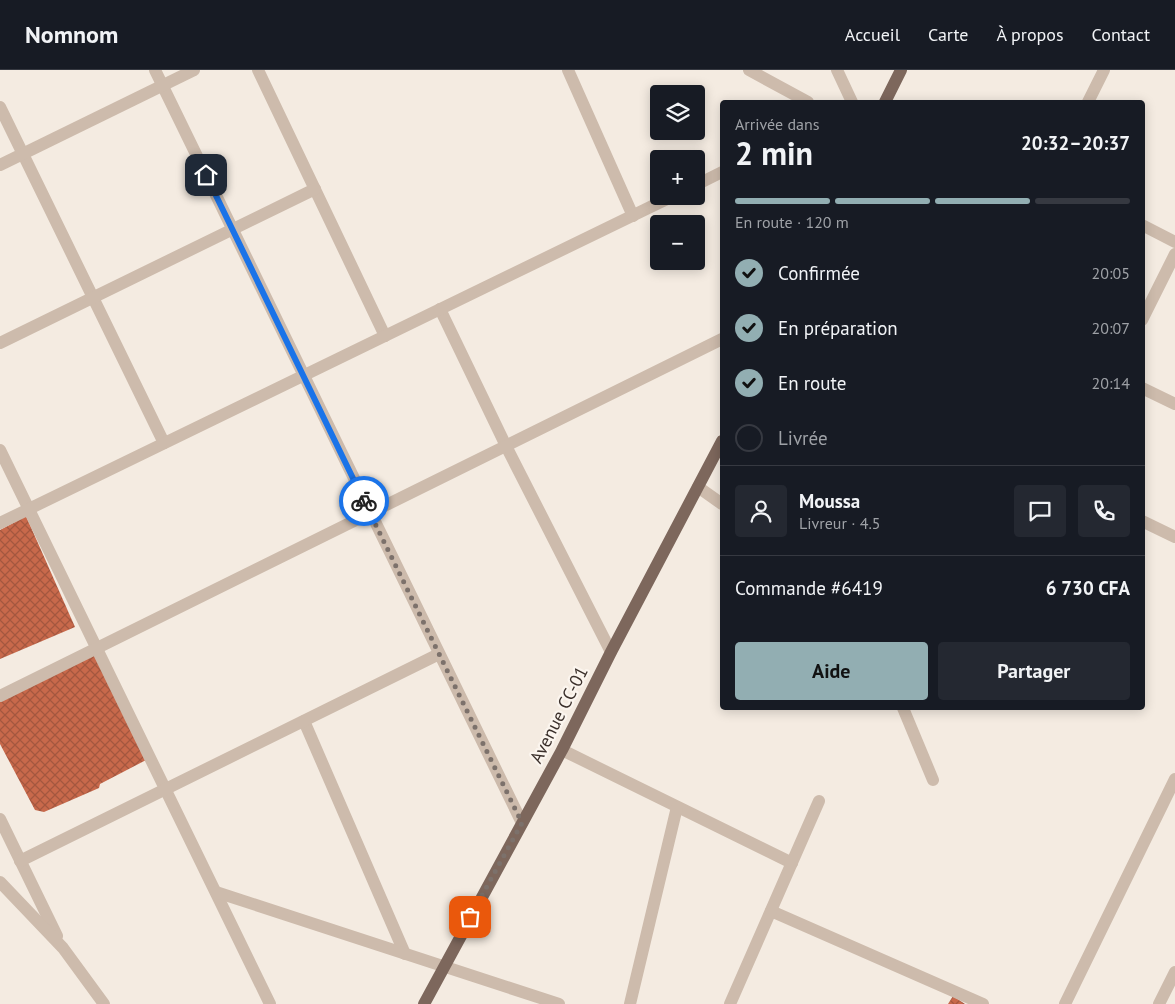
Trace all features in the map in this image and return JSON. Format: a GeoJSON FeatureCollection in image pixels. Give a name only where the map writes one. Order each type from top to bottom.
{"type":"FeatureCollection","features":[{"type":"Feature","properties":{"kind":"main road"},"geometry":{"type":"LineString","coordinates":[[889,100],[901,70]]}},
{"type":"Feature","properties":{"kind":"main road","name":"Avenue CC-01"},"geometry":{"type":"LineString","coordinates":[[424,1004],[443,965],[562,750],[610,652],[720,445]]}},
{"type":"Feature","properties":{"kind":"street"},"geometry":{"type":"LineString","coordinates":[[155,70],[522,823]]}},
{"type":"Feature","properties":{"kind":"street"},"geometry":{"type":"LineString","coordinates":[[0,165],[194,70]]}},
{"type":"Feature","properties":{"kind":"street"},"geometry":{"type":"LineString","coordinates":[[258,70],[385,336]]}},
{"type":"Feature","properties":{"kind":"street"},"geometry":{"type":"LineString","coordinates":[[568,70],[633,216]]}},
{"type":"Feature","properties":{"kind":"street"},"geometry":{"type":"LineString","coordinates":[[748,70],[804,100]]}},
{"type":"Feature","properties":{"kind":"street"},"geometry":{"type":"LineString","coordinates":[[837,70],[851,100]]}},
{"type":"Feature","properties":{"kind":"street"},"geometry":{"type":"LineString","coordinates":[[1089,100],[1104,70]]}},
{"type":"Feature","properties":{"kind":"street"},"geometry":{"type":"LineString","coordinates":[[0,107],[164,444]]}},
{"type":"Feature","properties":{"kind":"street"},"geometry":{"type":"LineString","coordinates":[[705,180],[720,173]]}},
{"type":"Feature","properties":{"kind":"street"},"geometry":{"type":"LineString","coordinates":[[0,343],[315,189]]}},
{"type":"Feature","properties":{"kind":"street"},"geometry":{"type":"LineString","coordinates":[[0,523],[655,205]]}},
{"type":"Feature","properties":{"kind":"street"},"geometry":{"type":"LineString","coordinates":[[1145,227],[1175,242]]}},
{"type":"Feature","properties":{"kind":"street"},"geometry":{"type":"LineString","coordinates":[[1145,314],[1175,254]]}},
{"type":"Feature","properties":{"kind":"street"},"geometry":{"type":"LineString","coordinates":[[440,310],[610,652]]}},
{"type":"Feature","properties":{"kind":"street"},"geometry":{"type":"LineString","coordinates":[[0,696],[720,340]]}},
{"type":"Feature","properties":{"kind":"street"},"geometry":{"type":"LineString","coordinates":[[1145,389],[1175,404]]}},
{"type":"Feature","properties":{"kind":"street"},"geometry":{"type":"LineString","coordinates":[[0,450],[270,1004]]}},
{"type":"Feature","properties":{"kind":"street"},"geometry":{"type":"LineString","coordinates":[[698,487],[720,503]]}},
{"type":"Feature","properties":{"kind":"street"},"geometry":{"type":"LineString","coordinates":[[1145,522],[1175,537]]}},
{"type":"Feature","properties":{"kind":"street"},"geometry":{"type":"LineString","coordinates":[[20,861],[439,654]]}},
{"type":"Feature","properties":{"kind":"street"},"geometry":{"type":"LineString","coordinates":[[903,710],[933,780]]}},
{"type":"Feature","properties":{"kind":"street"},"geometry":{"type":"LineString","coordinates":[[304,721],[405,954]]}},
{"type":"Feature","properties":{"kind":"street"},"geometry":{"type":"LineString","coordinates":[[562,750],[792,863]]}},
{"type":"Feature","properties":{"kind":"street"},"geometry":{"type":"LineString","coordinates":[[1065,1004],[1175,779]]}},
{"type":"Feature","properties":{"kind":"street"},"geometry":{"type":"LineString","coordinates":[[730,1004],[819,801]]}},
{"type":"Feature","properties":{"kind":"street"},"geometry":{"type":"LineString","coordinates":[[630,1004],[677,807]]}},
{"type":"Feature","properties":{"kind":"street"},"geometry":{"type":"LineString","coordinates":[[0,819],[63,948]]}},
{"type":"Feature","properties":{"kind":"street"},"geometry":{"type":"LineString","coordinates":[[0,882],[63,948],[104,1004]]}},
{"type":"Feature","properties":{"kind":"street"},"geometry":{"type":"LineString","coordinates":[[216,892],[560,1004]]}},
{"type":"Feature","properties":{"kind":"street"},"geometry":{"type":"LineString","coordinates":[[771,911],[983,1004]]}},
{"type":"Feature","properties":{"kind":"street"},"geometry":{"type":"LineString","coordinates":[[1159,1004],[1175,972]]}},
{"type":"Feature","properties":{"kind":"building"},"geometry":{"type":"Polygon","coordinates":[[[26,516],[75,627],[0,659],[0,530],[26,516]]]}},
{"type":"Feature","properties":{"kind":"building"},"geometry":{"type":"Polygon","coordinates":[[[94,652],[148,759],[100,784],[99,788],[44,812],[35,810],[0,744],[0,700],[94,652]]]}},
{"type":"Feature","properties":{"kind":"building"},"geometry":{"type":"Polygon","coordinates":[[[953,996],[965,1004],[948,1004],[953,996]]]}},
{"type":"Feature","properties":{"kind":"way so far"},"geometry":{"type":"LineString","coordinates":[[364,501],[522,823],[470,917]]}},
{"type":"Feature","properties":{"kind":"route"},"geometry":{"type":"LineString","coordinates":[[206,175],[364,501]]}}]}
